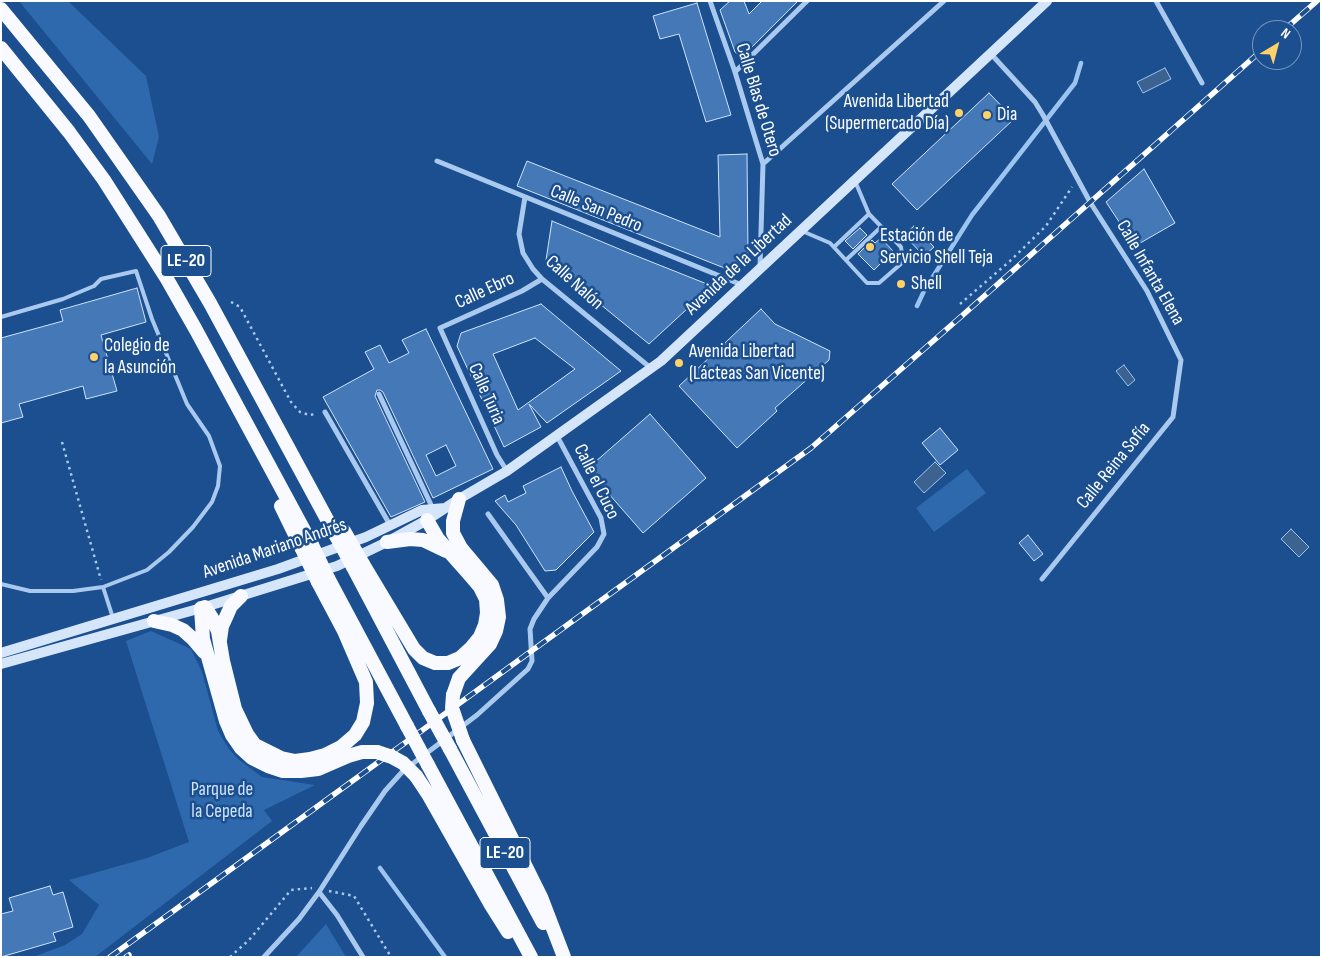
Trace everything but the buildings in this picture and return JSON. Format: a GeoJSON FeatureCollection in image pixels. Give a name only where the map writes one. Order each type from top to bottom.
{"type":"FeatureCollection","features":[{"type":"Feature","properties":{"kind":"highway","name":"LE-20"},"geometry":{"type":"LineString","coordinates":[[1,9],[84,108],[125,165],[185,259],[257,388],[308,469],[358,565],[429,711],[562,957]]}},
{"type":"Feature","properties":{"kind":"highway","name":"LE-20"},"geometry":{"type":"LineString","coordinates":[[1,48],[43,98],[104,180],[167,279],[196,330],[323,580],[407,726],[531,957]]}},
{"type":"Feature","properties":{"kind":"highway"},"geometry":{"type":"LineString","coordinates":[[358,565],[414,650],[423,658],[435,662],[448,663],[460,658],[480,637],[486,625],[487,613],[486,599],[457,552],[453,521],[459,499]]}},
{"type":"Feature","properties":{"kind":"highway"},"geometry":{"type":"LineString","coordinates":[[430,515],[438,539],[457,552],[492,585],[497,600],[499,617],[496,632],[490,644],[459,678],[453,695],[452,708],[463,740],[541,897],[562,957]]}},
{"type":"Feature","properties":{"kind":"highway"},"geometry":{"type":"LineString","coordinates":[[387,542],[423,540],[440,548],[457,552]]}},
{"type":"Feature","properties":{"kind":"highway"},"geometry":{"type":"LineString","coordinates":[[202,607],[212,618],[240,723],[255,745],[281,758],[295,761],[325,755],[341,747],[355,735],[363,722],[367,703],[366,682],[323,580]]}},
{"type":"Feature","properties":{"kind":"highway"},"geometry":{"type":"LineString","coordinates":[[220,643],[222,626],[232,606],[241,596]]}},
{"type":"Feature","properties":{"kind":"highway"},"geometry":{"type":"LineString","coordinates":[[202,607],[202,639],[226,721],[236,741],[252,758],[283,771],[318,769],[362,752],[376,752],[404,763],[416,776],[428,794],[491,905],[524,957]]}},
{"type":"Feature","properties":{"kind":"highway"},"geometry":{"type":"LineString","coordinates":[[154,621],[172,625],[183,630],[200,646],[208,658]]}},
{"type":"Feature","properties":{"kind":"main road","name":"Avenida de la Libertad"},"geometry":{"type":"LineString","coordinates":[[430,515],[446,508],[507,471],[652,369],[1047,1]]}},
{"type":"Feature","properties":{"kind":"main road","name":"Avenida Mariano Andrés"},"geometry":{"type":"LineString","coordinates":[[3,660],[26,651],[108,627],[113,619],[292,564],[366,537],[408,517],[430,515]]}},
{"type":"Feature","properties":{"kind":"main road","name":"Avenida Mariano Andrés"},"geometry":{"type":"LineString","coordinates":[[3,660],[154,621],[336,566],[387,542],[430,515]]}},
{"type":"Feature","properties":{"kind":"main road"},"geometry":{"type":"LineString","coordinates":[[176,600],[202,607],[214,595],[289,571],[292,564]]}},
{"type":"Feature","properties":{"kind":"street","name":"Calle Blas de Otero"},"geometry":{"type":"LineString","coordinates":[[710,1],[735,72],[763,164],[760,269]]}},
{"type":"Feature","properties":{"kind":"street"},"geometry":{"type":"LineString","coordinates":[[735,72],[807,1]]}},
{"type":"Feature","properties":{"kind":"street"},"geometry":{"type":"LineString","coordinates":[[763,164],[944,1]]}},
{"type":"Feature","properties":{"kind":"street"},"geometry":{"type":"LineString","coordinates":[[1156,1],[1202,84]]}},
{"type":"Feature","properties":{"kind":"street","name":"Calle Infanta Elena"},"geometry":{"type":"LineString","coordinates":[[991,54],[1035,102],[1090,202],[1147,292],[1181,360]]}},
{"type":"Feature","properties":{"kind":"street","name":"Calle San Pedro"},"geometry":{"type":"LineString","coordinates":[[437,160],[725,277],[742,286]]}},
{"type":"Feature","properties":{"kind":"street","name":"Calle Nalón"},"geometry":{"type":"LineString","coordinates":[[525,196],[519,234],[522,253],[542,279],[652,369]]}},
{"type":"Feature","properties":{"kind":"street","name":"Calle Ebro"},"geometry":{"type":"LineString","coordinates":[[440,328],[522,291],[542,279]]}},
{"type":"Feature","properties":{"kind":"street","name":"Calle Turia"},"geometry":{"type":"LineString","coordinates":[[440,328],[507,471]]}},
{"type":"Feature","properties":{"kind":"street","name":"Calle Reina Sofía"},"geometry":{"type":"LineString","coordinates":[[1042,579],[1173,417],[1181,360]]}},
{"type":"Feature","properties":{"kind":"street"},"geometry":{"type":"LineString","coordinates":[[379,394],[430,515]]}},
{"type":"Feature","properties":{"kind":"street"},"geometry":{"type":"LineString","coordinates":[[325,412],[390,525]]}},
{"type":"Feature","properties":{"kind":"street","name":"Calle el Cuco"},"geometry":{"type":"LineString","coordinates":[[548,598],[597,547],[604,534],[601,518],[557,436]]}},
{"type":"Feature","properties":{"kind":"street"},"geometry":{"type":"LineString","coordinates":[[264,957],[299,919],[319,892],[365,819],[385,791],[403,771],[477,715],[528,669],[532,661],[530,630],[534,619],[548,598],[488,514]]}},
{"type":"Feature","properties":{"kind":"street"},"geometry":{"type":"LineString","coordinates":[[319,892],[337,915],[363,957]]}},
{"type":"Feature","properties":{"kind":"lane"},"geometry":{"type":"LineString","coordinates":[[802,231],[830,243],[868,283],[880,283],[903,262],[901,248],[869,214],[855,181]]}},
{"type":"Feature","properties":{"kind":"lane"},"geometry":{"type":"LineString","coordinates":[[834,247],[869,214]]}},
{"type":"Feature","properties":{"kind":"lane"},"geometry":{"type":"LineString","coordinates":[[846,260],[882,227]]}},
{"type":"Feature","properties":{"kind":"lane"},"geometry":{"type":"LineString","coordinates":[[1,318],[63,299],[94,286],[101,279],[136,271],[152,320],[187,404],[210,436],[220,466],[218,486],[212,502],[193,527],[169,552],[147,570],[103,587],[56,592],[30,591],[1,584]]}},
{"type":"Feature","properties":{"kind":"lane"},"geometry":{"type":"LineString","coordinates":[[103,587],[113,619]]}},
{"type":"Feature","properties":{"kind":"path"},"geometry":{"type":"LineString","coordinates":[[960,304],[1010,261],[1046,226],[1078,179]]}},
{"type":"Feature","properties":{"kind":"path"},"geometry":{"type":"LineString","coordinates":[[231,302],[240,307],[291,402],[300,412],[309,415],[325,412]]}},
{"type":"Feature","properties":{"kind":"path"},"geometry":{"type":"LineString","coordinates":[[62,442],[103,587]]}},
{"type":"Feature","properties":{"kind":"path"},"geometry":{"type":"LineString","coordinates":[[230,957],[249,940],[291,890]]}},
{"type":"Feature","properties":{"kind":"path"},"geometry":{"type":"LineString","coordinates":[[354,896],[391,957]]}},
{"type":"Feature","properties":{"kind":"green space"},"geometry":{"type":"Polygon","coordinates":[[[19,1],[68,1],[146,76],[159,137],[152,164],[19,1]]]}},
{"type":"Feature","properties":{"kind":"green space"},"geometry":{"type":"Polygon","coordinates":[[[967,469],[986,493],[934,532],[916,508],[967,469]]]}},
{"type":"Feature","properties":{"kind":"green space","name":"Parque de la Cepeda"},"geometry":{"type":"Polygon","coordinates":[[[151,631],[191,649],[202,672],[218,731],[229,749],[238,759],[262,777],[315,785],[264,810],[272,821],[95,957],[33,957],[65,945],[82,934],[99,905],[69,880],[147,858],[189,842],[126,641],[151,631]]]}},
{"type":"Feature","properties":{"kind":"green space"},"geometry":{"type":"Polygon","coordinates":[[[326,924],[346,957],[296,957],[326,924]]]}},
{"type":"Feature","properties":{"kind":"shaded area"},"geometry":{"type":"Polygon","coordinates":[[[1165,68],[1171,79],[1143,93],[1137,82],[1165,68]]]}},
{"type":"Feature","properties":{"kind":"shaded area"},"geometry":{"type":"Polygon","coordinates":[[[1124,365],[1135,380],[1128,386],[1116,371],[1124,365]]]}},
{"type":"Feature","properties":{"kind":"shaded area"},"geometry":{"type":"Polygon","coordinates":[[[935,462],[946,473],[924,493],[914,482],[935,462]]]}},
{"type":"Feature","properties":{"kind":"shaded area"},"geometry":{"type":"Polygon","coordinates":[[[1291,529],[1309,547],[1299,557],[1281,539],[1291,529]]]}},
{"type":"Feature","properties":{"kind":"waterway"},"geometry":{"type":"LineString","coordinates":[[917,306],[924,291],[972,215],[1075,83],[1081,63]]}},
{"type":"Feature","properties":{"kind":"waterway"},"geometry":{"type":"LineString","coordinates":[[380,868],[445,957]]}},
{"type":"Feature","properties":{"kind":"railway"},"geometry":{"type":"LineString","coordinates":[[1295,20],[1317,1]]}},
{"type":"Feature","properties":{"kind":"railway"},"geometry":{"type":"LineString","coordinates":[[110,957],[811,448],[1252,59]]}},
{"type":"Feature","properties":{"kind":"place","name":"Avenida Libertad (Supermercado Día)"},"geometry":{"type":"Point","coordinates":[959,113]}},
{"type":"Feature","properties":{"kind":"place","name":"Dia"},"geometry":{"type":"Point","coordinates":[987,115]}},
{"type":"Feature","properties":{"kind":"place","name":"Estación de Servicio Shell Teja"},"geometry":{"type":"Point","coordinates":[870,247]}},
{"type":"Feature","properties":{"kind":"place","name":"Shell"},"geometry":{"type":"Point","coordinates":[901,284]}},
{"type":"Feature","properties":{"kind":"place","name":"Colegio de la Asunción"},"geometry":{"type":"Point","coordinates":[94,357]}},
{"type":"Feature","properties":{"kind":"place","name":"Avenida Libertad (Lácteas San Vicente)"},"geometry":{"type":"Point","coordinates":[679,363]}}]}
